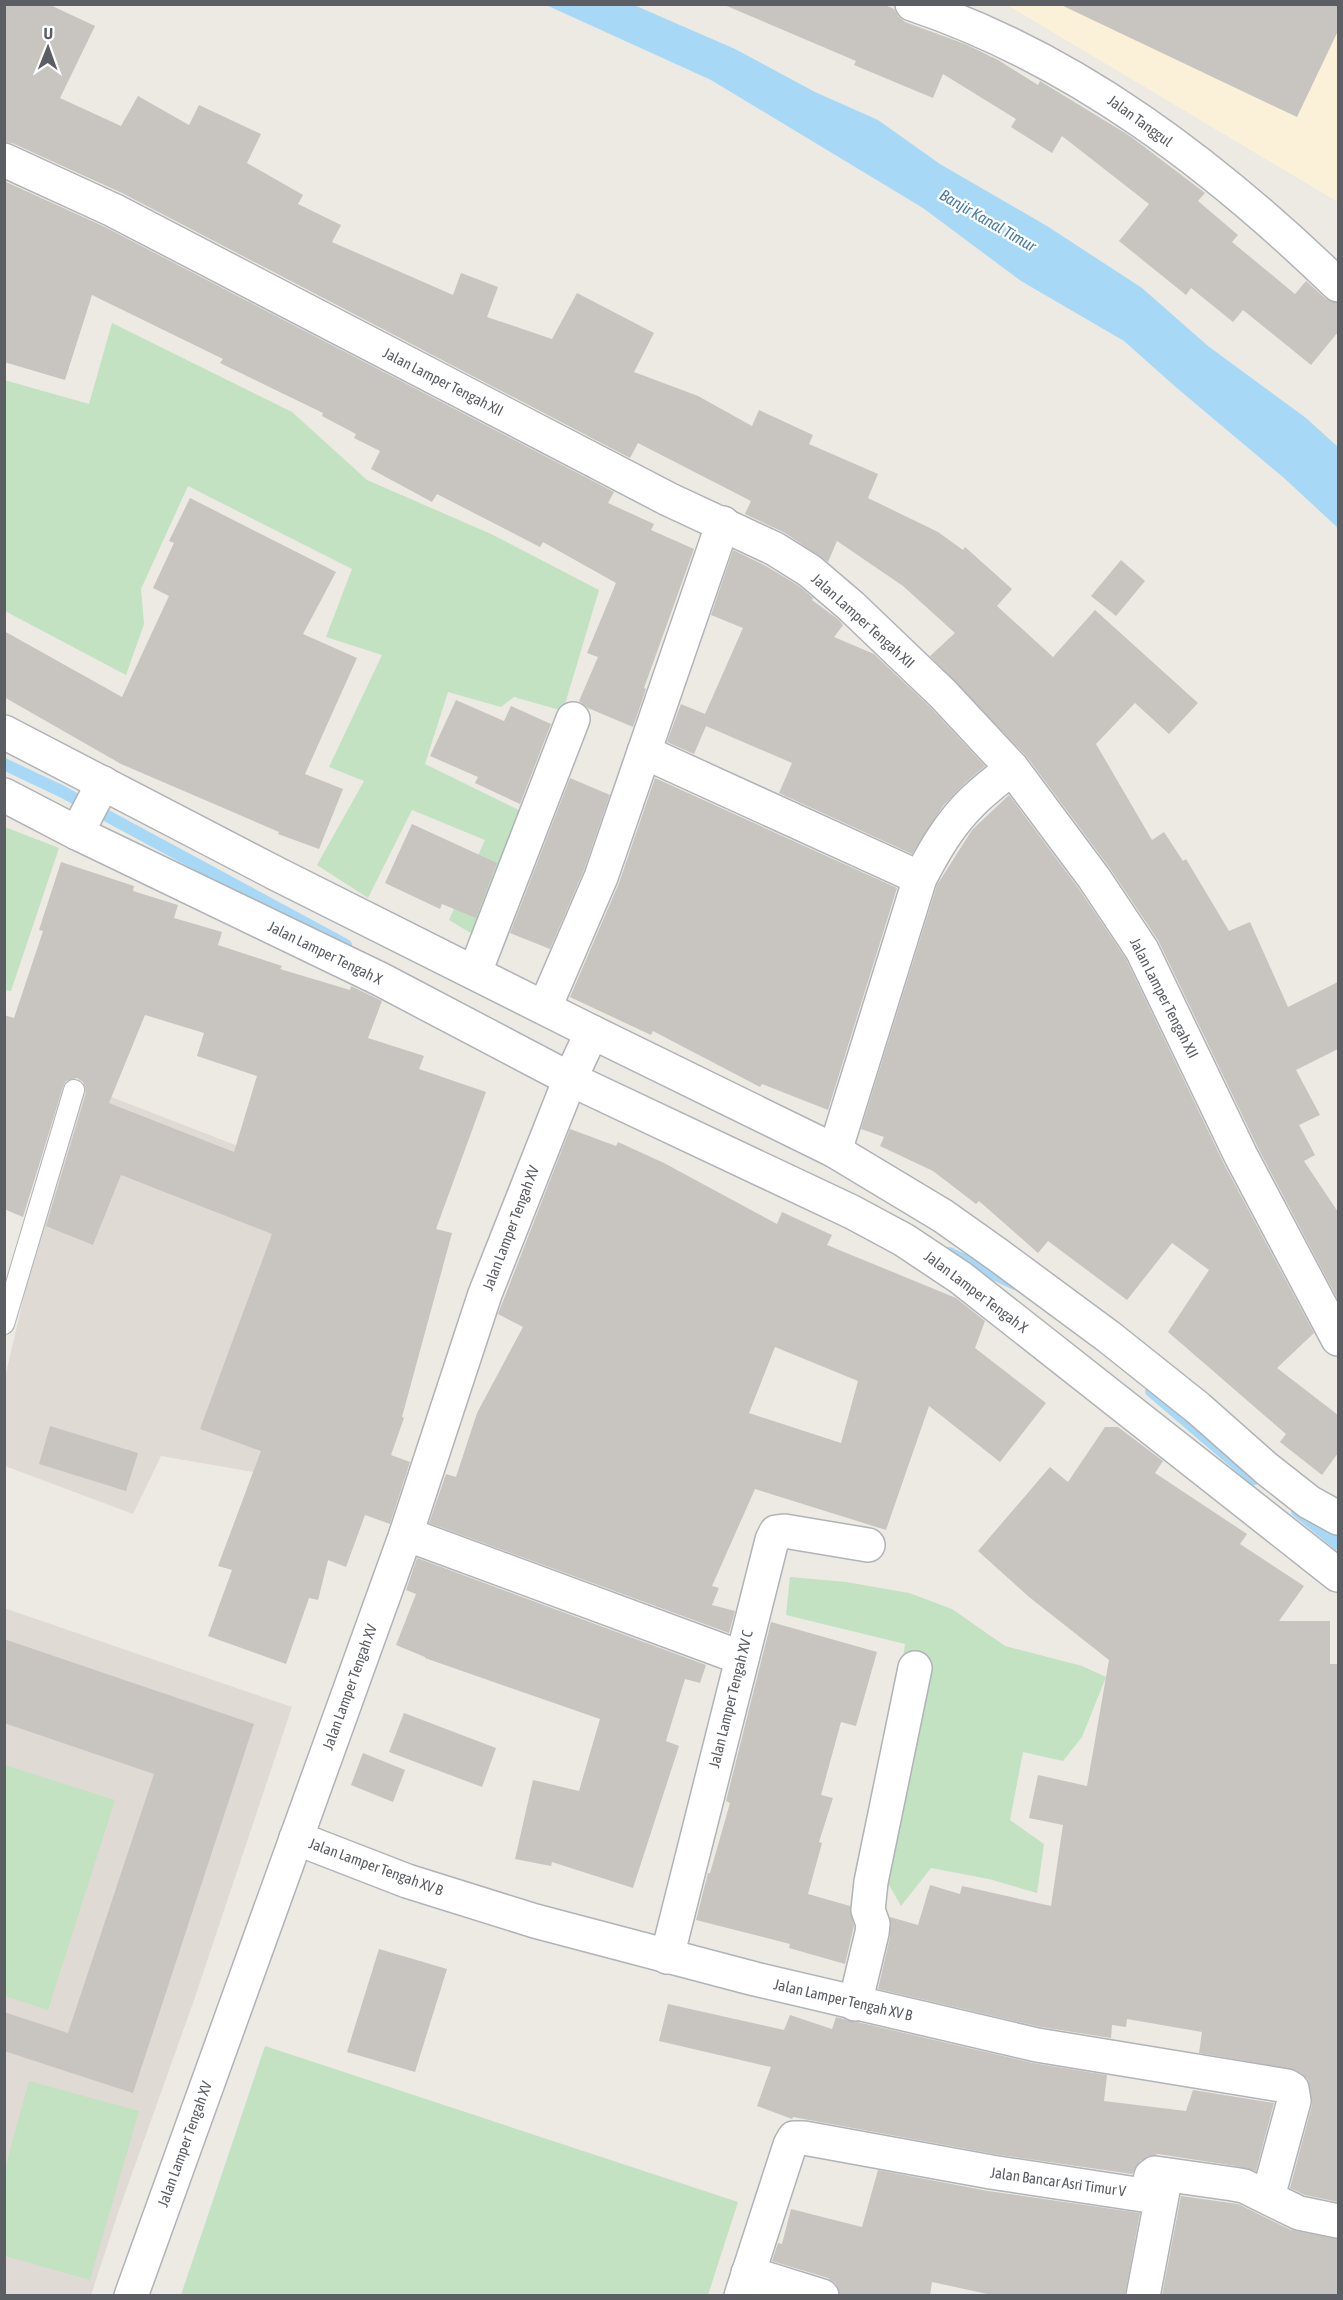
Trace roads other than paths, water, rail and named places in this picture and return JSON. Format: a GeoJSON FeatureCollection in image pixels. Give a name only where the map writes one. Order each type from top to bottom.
{"type":"FeatureCollection","features":[{"type":"Feature","properties":{"kind":"street","name":"Jalan Tanggul"},"geometry":{"type":"LineString","coordinates":[[912,4],[996,37],[1104,95],[1214,175],[1292,241],[1338,285]]}},
{"type":"Feature","properties":{"kind":"street","name":"Jalan Lamper Tengah XII"},"geometry":{"type":"LineString","coordinates":[[4,160],[113,210],[668,499],[775,549],[810,572],[843,599],[943,694],[1012,768],[1094,878],[1142,950],[1241,1156],[1338,1339]]}},
{"type":"Feature","properties":{"kind":"street"},"geometry":{"type":"LineString","coordinates":[[545,1007],[601,877],[723,523]]}},
{"type":"Feature","properties":{"kind":"street"},"geometry":{"type":"LineString","coordinates":[[474,972],[573,719]]}},
{"type":"Feature","properties":{"kind":"street","name":"Jalan Lamper Tengah X"},"geometry":{"type":"LineString","coordinates":[[4,732],[89,810],[380,979],[835,1151],[943,1216],[998,1255],[1109,1337],[1198,1408],[1267,1469],[1309,1502],[1338,1518]]}},
{"type":"Feature","properties":{"kind":"street"},"geometry":{"type":"LineString","coordinates":[[644,752],[920,878]]}},
{"type":"Feature","properties":{"kind":"street"},"geometry":{"type":"LineString","coordinates":[[835,1151],[920,878],[933,853],[971,802],[1012,768]]}},
{"type":"Feature","properties":{"kind":"street","name":"Jalan Lamper Tengah X"},"geometry":{"type":"LineString","coordinates":[[4,795],[89,810],[277,874],[545,1007],[581,1055],[785,1179],[904,1240],[961,1278],[1338,1575]]}},
{"type":"Feature","properties":{"kind":"street","name":"Jalan Lamper Tengah XV"},"geometry":{"type":"LineString","coordinates":[[130,2295],[406,1534],[485,1294],[581,1055]]}},
{"type":"Feature","properties":{"kind":"street","name":"Jalan Lamper Tengah XV C"},"geometry":{"type":"LineString","coordinates":[[667,1957],[772,1540],[776,1532],[784,1531],[868,1545]]}},
{"type":"Feature","properties":{"kind":"street"},"geometry":{"type":"LineString","coordinates":[[406,1534],[742,1658]]}},
{"type":"Feature","properties":{"kind":"street"},"geometry":{"type":"LineString","coordinates":[[855,2004],[872,1933],[873,1924],[868,1910],[871,1882],[915,1668]]}},
{"type":"Feature","properties":{"kind":"street","name":"Jalan Lamper Tengah XV B"},"geometry":{"type":"LineString","coordinates":[[296,1838],[407,1881],[535,1921],[667,1957],[855,2004],[1037,2045],[1287,2086],[1292,2089],[1294,2101],[1268,2198]]}},
{"type":"Feature","properties":{"kind":"street","name":"Jalan Bancar Asri Timur V"},"geometry":{"type":"LineString","coordinates":[[745,2284],[794,2138],[991,2172],[1143,2194],[1147,2192],[1152,2174],[1166,2175]]}},
{"type":"Feature","properties":{"kind":"street"},"geometry":{"type":"LineString","coordinates":[[1143,2295],[1166,2175],[1244,2186],[1299,2213],[1338,2221]]}},
{"type":"Feature","properties":{"kind":"street"},"geometry":{"type":"LineString","coordinates":[[745,2284],[822,2295]]}},
{"type":"Feature","properties":{"kind":"lane"},"geometry":{"type":"LineString","coordinates":[[4,1324],[74,1090]]}},
{"type":"Feature","properties":{"kind":"water","name":"Banjir Kanal Timur"},"geometry":{"type":"Polygon","coordinates":[[[546,5],[634,5],[735,49],[815,92],[878,120],[940,164],[1047,226],[1142,288],[1208,346],[1306,418],[1338,447],[1338,528],[1284,478],[1124,341],[1021,281],[923,208],[711,80],[546,5]]]}},
{"type":"Feature","properties":{"kind":"waterway"},"geometry":{"type":"LineString","coordinates":[[4,764],[61,791],[346,945]]}},
{"type":"Feature","properties":{"kind":"waterway"},"geometry":{"type":"LineString","coordinates":[[949,1253],[1015,1284]]}},
{"type":"Feature","properties":{"kind":"waterway"},"geometry":{"type":"LineString","coordinates":[[1151,1391],[1254,1479]]}},
{"type":"Feature","properties":{"kind":"waterway"},"geometry":{"type":"LineString","coordinates":[[1297,1511],[1338,1544]]}}]}
